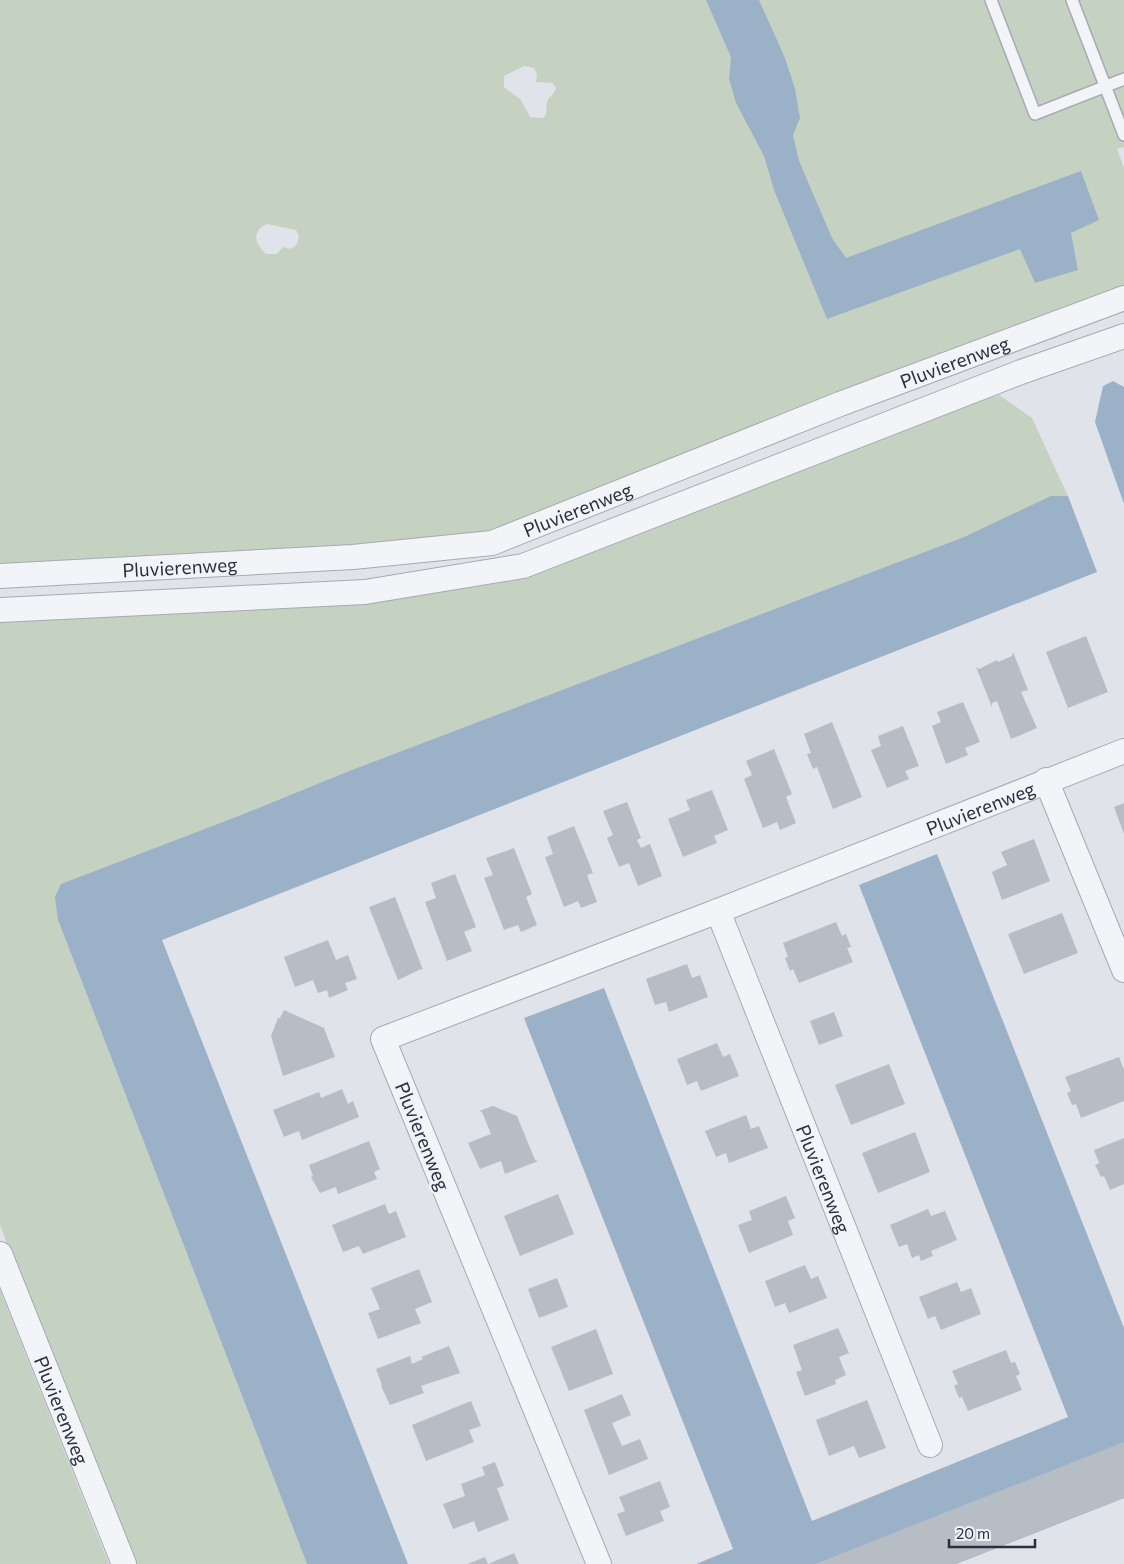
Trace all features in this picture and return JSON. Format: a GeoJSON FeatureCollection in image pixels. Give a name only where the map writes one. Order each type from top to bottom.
{"type":"FeatureCollection","features":[{"type":"Feature","properties":{"kind":"street","name":"Pluvierenweg"},"geometry":{"type":"LineString","coordinates":[[0,576],[353,557],[492,543],[840,404],[1124,298]]}},
{"type":"Feature","properties":{"kind":"street","name":"Pluvierenweg"},"geometry":{"type":"LineString","coordinates":[[0,610],[365,592],[523,566],[1021,372],[1124,336]]}},
{"type":"Feature","properties":{"kind":"street","name":"Pluvierenweg"},"geometry":{"type":"LineString","coordinates":[[598,1564],[384,1040],[1124,751]]}},
{"type":"Feature","properties":{"kind":"street","name":"Pluvierenweg"},"geometry":{"type":"LineString","coordinates":[[1046,780],[1124,970]]}},
{"type":"Feature","properties":{"kind":"street","name":"Pluvierenweg"},"geometry":{"type":"LineString","coordinates":[[718,911],[930,1445]]}},
{"type":"Feature","properties":{"kind":"street","name":"Pluvierenweg"},"geometry":{"type":"LineString","coordinates":[[0,1254],[124,1564]]}},
{"type":"Feature","properties":{"kind":"lane"},"geometry":{"type":"LineString","coordinates":[[990,0],[1035,114],[1124,79]]}},
{"type":"Feature","properties":{"kind":"lane"},"geometry":{"type":"LineString","coordinates":[[1072,0],[1124,135]]}},
{"type":"Feature","properties":{"kind":"green space"},"geometry":{"type":"Polygon","coordinates":[[[0,0],[1124,0],[1124,147],[1117,149],[1124,168],[1124,288],[491,534],[391,547],[0,568],[0,0]],[[524,66],[504,76],[504,87],[521,100],[530,117],[543,118],[546,113],[547,102],[556,87],[552,83],[536,82],[537,74],[534,68],[524,66]],[[267,224],[259,230],[256,238],[259,246],[266,254],[277,254],[283,247],[291,249],[297,244],[299,236],[296,230],[267,224]]]}},
{"type":"Feature","properties":{"kind":"green space"},"geometry":{"type":"Polygon","coordinates":[[[999,395],[1032,418],[1068,496],[1051,497],[964,537],[349,771],[236,817],[58,920],[307,1564],[131,1564],[0,1225],[0,618],[539,572],[970,404],[999,395]]]}},
{"type":"Feature","properties":{"kind":"green space"},"geometry":{"type":"Polygon","coordinates":[[[0,1290],[109,1564],[0,1564],[0,1290]]]}},
{"type":"Feature","properties":{"kind":"water"},"geometry":{"type":"Polygon","coordinates":[[[706,0],[759,0],[785,58],[795,89],[800,118],[793,135],[799,161],[832,238],[846,258],[1081,171],[1099,220],[1071,233],[1078,270],[1035,283],[1020,249],[827,319],[774,190],[764,156],[736,103],[729,79],[731,57],[706,0]]]}},
{"type":"Feature","properties":{"kind":"water"},"geometry":{"type":"Polygon","coordinates":[[[1113,381],[1124,387],[1124,504],[1095,422],[1103,386],[1113,381]]]}},
{"type":"Feature","properties":{"kind":"water"},"geometry":{"type":"Polygon","coordinates":[[[1051,496],[1068,496],[1097,572],[162,940],[408,1564],[307,1564],[58,920],[55,897],[61,884],[236,817],[349,771],[964,537],[1051,496]]]}},
{"type":"Feature","properties":{"kind":"water"},"geometry":{"type":"Polygon","coordinates":[[[937,854],[1124,1328],[1124,1498],[956,1564],[696,1564],[733,1549],[524,1018],[604,988],[812,1521],[1068,1417],[859,885],[937,854]]]}},
{"type":"Feature","properties":{"kind":"building"},"geometry":{"type":"Polygon","coordinates":[[[1086,636],[1108,692],[1068,708],[1046,652],[1086,636]]]}},
{"type":"Feature","properties":{"kind":"building"},"geometry":{"type":"Polygon","coordinates":[[[1013,652],[1028,690],[1021,692],[1037,728],[1011,739],[997,701],[992,703],[992,707],[976,667],[979,669],[997,660],[998,662],[1012,656],[1013,652]]]}},
{"type":"Feature","properties":{"kind":"building"},"geometry":{"type":"Polygon","coordinates":[[[963,702],[980,742],[965,748],[968,755],[946,764],[932,726],[941,722],[937,712],[963,702]]]}},
{"type":"Feature","properties":{"kind":"building"},"geometry":{"type":"Polygon","coordinates":[[[832,722],[862,797],[833,809],[817,767],[813,769],[807,754],[811,753],[804,734],[832,722]]]}},
{"type":"Feature","properties":{"kind":"building"},"geometry":{"type":"Polygon","coordinates":[[[903,726],[919,766],[905,771],[909,779],[887,788],[871,750],[881,746],[878,736],[903,726]]]}},
{"type":"Feature","properties":{"kind":"building"},"geometry":{"type":"Polygon","coordinates":[[[774,749],[792,794],[786,797],[796,823],[780,830],[777,822],[763,828],[744,779],[752,775],[746,761],[774,749]]]}},
{"type":"Feature","properties":{"kind":"building"},"geometry":{"type":"Polygon","coordinates":[[[712,790],[728,830],[714,836],[717,843],[683,857],[668,819],[690,810],[686,800],[712,790]]]}},
{"type":"Feature","properties":{"kind":"building"},"geometry":{"type":"Polygon","coordinates":[[[627,802],[641,838],[637,840],[641,848],[650,844],[662,876],[638,886],[629,863],[619,867],[607,838],[613,835],[603,811],[627,802]]]}},
{"type":"Feature","properties":{"kind":"building"},"geometry":{"type":"Polygon","coordinates":[[[1124,803],[1124,834],[1114,807],[1124,803]]]}},
{"type":"Feature","properties":{"kind":"building"},"geometry":{"type":"Polygon","coordinates":[[[574,826],[593,873],[587,875],[597,902],[581,908],[578,901],[564,907],[545,857],[553,854],[547,837],[574,826]]]}},
{"type":"Feature","properties":{"kind":"building"},"geometry":{"type":"Polygon","coordinates":[[[1034,839],[1050,881],[1002,900],[992,872],[1007,865],[1001,852],[1034,839]]]}},
{"type":"Feature","properties":{"kind":"building"},"geometry":{"type":"Polygon","coordinates":[[[514,848],[532,894],[526,897],[537,925],[521,932],[518,925],[504,930],[484,878],[493,875],[486,858],[514,848]]]}},
{"type":"Feature","properties":{"kind":"building"},"geometry":{"type":"Polygon","coordinates":[[[455,874],[476,927],[464,932],[472,951],[447,961],[425,902],[436,898],[431,883],[455,874]]]}},
{"type":"Feature","properties":{"kind":"building"},"geometry":{"type":"Polygon","coordinates":[[[395,897],[423,970],[421,969],[398,980],[369,907],[395,897]]]}},
{"type":"Feature","properties":{"kind":"building"},"geometry":{"type":"Polygon","coordinates":[[[1062,913],[1078,953],[1024,974],[1008,934],[1062,913]]]}},
{"type":"Feature","properties":{"kind":"building"},"geometry":{"type":"Polygon","coordinates":[[[836,922],[842,936],[846,934],[851,947],[847,948],[853,962],[799,983],[793,969],[790,971],[785,958],[788,957],[783,943],[836,922]]]}},
{"type":"Feature","properties":{"kind":"building"},"geometry":{"type":"Polygon","coordinates":[[[328,940],[336,960],[348,955],[357,979],[345,983],[348,990],[329,998],[327,990],[318,993],[313,980],[295,987],[284,957],[328,940]]]}},
{"type":"Feature","properties":{"kind":"building"},"geometry":{"type":"Polygon","coordinates":[[[687,964],[692,978],[700,975],[708,997],[669,1012],[666,1002],[655,1005],[646,979],[687,964]]]}},
{"type":"Feature","properties":{"kind":"building"},"geometry":{"type":"Polygon","coordinates":[[[284,1010],[324,1028],[335,1057],[283,1076],[271,1036],[278,1018],[280,1018],[284,1010]]]}},
{"type":"Feature","properties":{"kind":"building"},"geometry":{"type":"Polygon","coordinates":[[[834,1012],[843,1036],[819,1045],[810,1021],[834,1012]]]}},
{"type":"Feature","properties":{"kind":"building"},"geometry":{"type":"Polygon","coordinates":[[[717,1043],[723,1057],[730,1054],[739,1076],[701,1091],[697,1081],[687,1085],[677,1059],[717,1043]]]}},
{"type":"Feature","properties":{"kind":"building"},"geometry":{"type":"Polygon","coordinates":[[[1119,1057],[1124,1070],[1124,1101],[1081,1118],[1076,1104],[1072,1105],[1067,1093],[1071,1091],[1065,1077],[1119,1057]]]}},
{"type":"Feature","properties":{"kind":"building"},"geometry":{"type":"Polygon","coordinates":[[[889,1064],[905,1104],[851,1125],[835,1085],[889,1064]]]}},
{"type":"Feature","properties":{"kind":"building"},"geometry":{"type":"Polygon","coordinates":[[[342,1089],[348,1104],[353,1101],[359,1117],[302,1140],[299,1131],[284,1137],[273,1110],[319,1092],[321,1098],[342,1089]]]}},
{"type":"Feature","properties":{"kind":"building"},"geometry":{"type":"Polygon","coordinates":[[[493,1106],[517,1116],[535,1160],[538,1161],[505,1174],[501,1161],[480,1169],[468,1143],[491,1134],[482,1112],[479,1111],[493,1106]]]}},
{"type":"Feature","properties":{"kind":"building"},"geometry":{"type":"Polygon","coordinates":[[[746,1115],[751,1129],[759,1126],[768,1148],[729,1163],[726,1153],[716,1157],[705,1131],[746,1115]]]}},
{"type":"Feature","properties":{"kind":"building"},"geometry":{"type":"Polygon","coordinates":[[[915,1132],[930,1172],[878,1193],[862,1153],[915,1132]]]}},
{"type":"Feature","properties":{"kind":"building"},"geometry":{"type":"Polygon","coordinates":[[[1124,1138],[1124,1184],[1110,1190],[1104,1176],[1101,1177],[1095,1165],[1099,1163],[1094,1150],[1124,1138]]]}},
{"type":"Feature","properties":{"kind":"building"},"geometry":{"type":"Polygon","coordinates":[[[369,1141],[380,1169],[374,1172],[377,1179],[338,1194],[336,1187],[320,1193],[311,1177],[313,1176],[309,1165],[369,1141]]]}},
{"type":"Feature","properties":{"kind":"building"},"geometry":{"type":"Polygon","coordinates":[[[558,1194],[574,1234],[520,1256],[504,1216],[558,1194]]]}},
{"type":"Feature","properties":{"kind":"building"},"geometry":{"type":"Polygon","coordinates":[[[786,1196],[795,1218],[788,1221],[793,1235],[749,1253],[738,1225],[752,1220],[749,1211],[786,1196]]]}},
{"type":"Feature","properties":{"kind":"building"},"geometry":{"type":"Polygon","coordinates":[[[385,1204],[389,1214],[396,1211],[406,1237],[363,1254],[359,1246],[343,1252],[332,1225],[385,1204]]]}},
{"type":"Feature","properties":{"kind":"building"},"geometry":{"type":"Polygon","coordinates":[[[928,1209],[931,1216],[945,1211],[957,1240],[931,1251],[933,1256],[921,1261],[919,1255],[912,1258],[907,1244],[899,1247],[890,1225],[928,1209]]]}},
{"type":"Feature","properties":{"kind":"building"},"geometry":{"type":"Polygon","coordinates":[[[805,1265],[811,1279],[818,1276],[827,1298],[789,1313],[785,1303],[775,1307],[765,1281],[805,1265]]]}},
{"type":"Feature","properties":{"kind":"building"},"geometry":{"type":"Polygon","coordinates":[[[419,1269],[432,1302],[415,1309],[421,1323],[378,1339],[368,1313],[380,1309],[371,1288],[419,1269]]]}},
{"type":"Feature","properties":{"kind":"building"},"geometry":{"type":"Polygon","coordinates":[[[557,1278],[568,1307],[539,1318],[528,1289],[557,1278]]]}},
{"type":"Feature","properties":{"kind":"building"},"geometry":{"type":"Polygon","coordinates":[[[957,1282],[961,1292],[971,1288],[981,1314],[941,1330],[935,1316],[928,1319],[919,1297],[957,1282]]]}},
{"type":"Feature","properties":{"kind":"building"},"geometry":{"type":"Polygon","coordinates":[[[838,1328],[849,1353],[839,1357],[846,1375],[835,1380],[836,1384],[805,1396],[796,1372],[802,1370],[793,1345],[838,1328]]]}},
{"type":"Feature","properties":{"kind":"building"},"geometry":{"type":"Polygon","coordinates":[[[596,1329],[613,1374],[569,1391],[551,1347],[596,1329]]]}},
{"type":"Feature","properties":{"kind":"building"},"geometry":{"type":"Polygon","coordinates":[[[449,1346],[460,1373],[421,1386],[424,1393],[390,1405],[381,1386],[376,1369],[410,1356],[412,1364],[423,1359],[421,1357],[449,1346]]]}},
{"type":"Feature","properties":{"kind":"building"},"geometry":{"type":"Polygon","coordinates":[[[1006,1350],[1011,1363],[1015,1362],[1020,1374],[1016,1376],[1022,1390],[968,1411],[962,1397],[959,1398],[954,1386],[958,1384],[952,1371],[1006,1350]]]}},
{"type":"Feature","properties":{"kind":"building"},"geometry":{"type":"Polygon","coordinates":[[[622,1394],[631,1415],[612,1423],[622,1446],[640,1439],[648,1459],[609,1475],[584,1410],[622,1394]]]}},
{"type":"Feature","properties":{"kind":"building"},"geometry":{"type":"Polygon","coordinates":[[[867,1400],[886,1448],[859,1458],[854,1446],[829,1456],[816,1420],[867,1400]]]}},
{"type":"Feature","properties":{"kind":"building"},"geometry":{"type":"Polygon","coordinates":[[[471,1401],[481,1426],[469,1430],[474,1442],[426,1461],[412,1425],[471,1401]]]}},
{"type":"Feature","properties":{"kind":"building"},"geometry":{"type":"Polygon","coordinates":[[[1124,1442],[1124,1498],[956,1564],[815,1564],[1124,1442]]]}},
{"type":"Feature","properties":{"kind":"building"},"geometry":{"type":"Polygon","coordinates":[[[495,1462],[504,1486],[497,1488],[509,1520],[478,1532],[474,1521],[453,1529],[443,1504],[465,1496],[461,1484],[485,1475],[482,1467],[495,1462]]]}},
{"type":"Feature","properties":{"kind":"building"},"geometry":{"type":"Polygon","coordinates":[[[660,1481],[670,1507],[660,1511],[664,1521],[626,1536],[617,1514],[625,1511],[619,1497],[660,1481]]]}},
{"type":"Feature","properties":{"kind":"building"},"geometry":{"type":"Polygon","coordinates":[[[514,1553],[519,1564],[488,1564],[514,1553]]]}},
{"type":"Feature","properties":{"kind":"building"},"geometry":{"type":"Polygon","coordinates":[[[485,1557],[488,1564],[467,1564],[485,1557]]]}}]}
